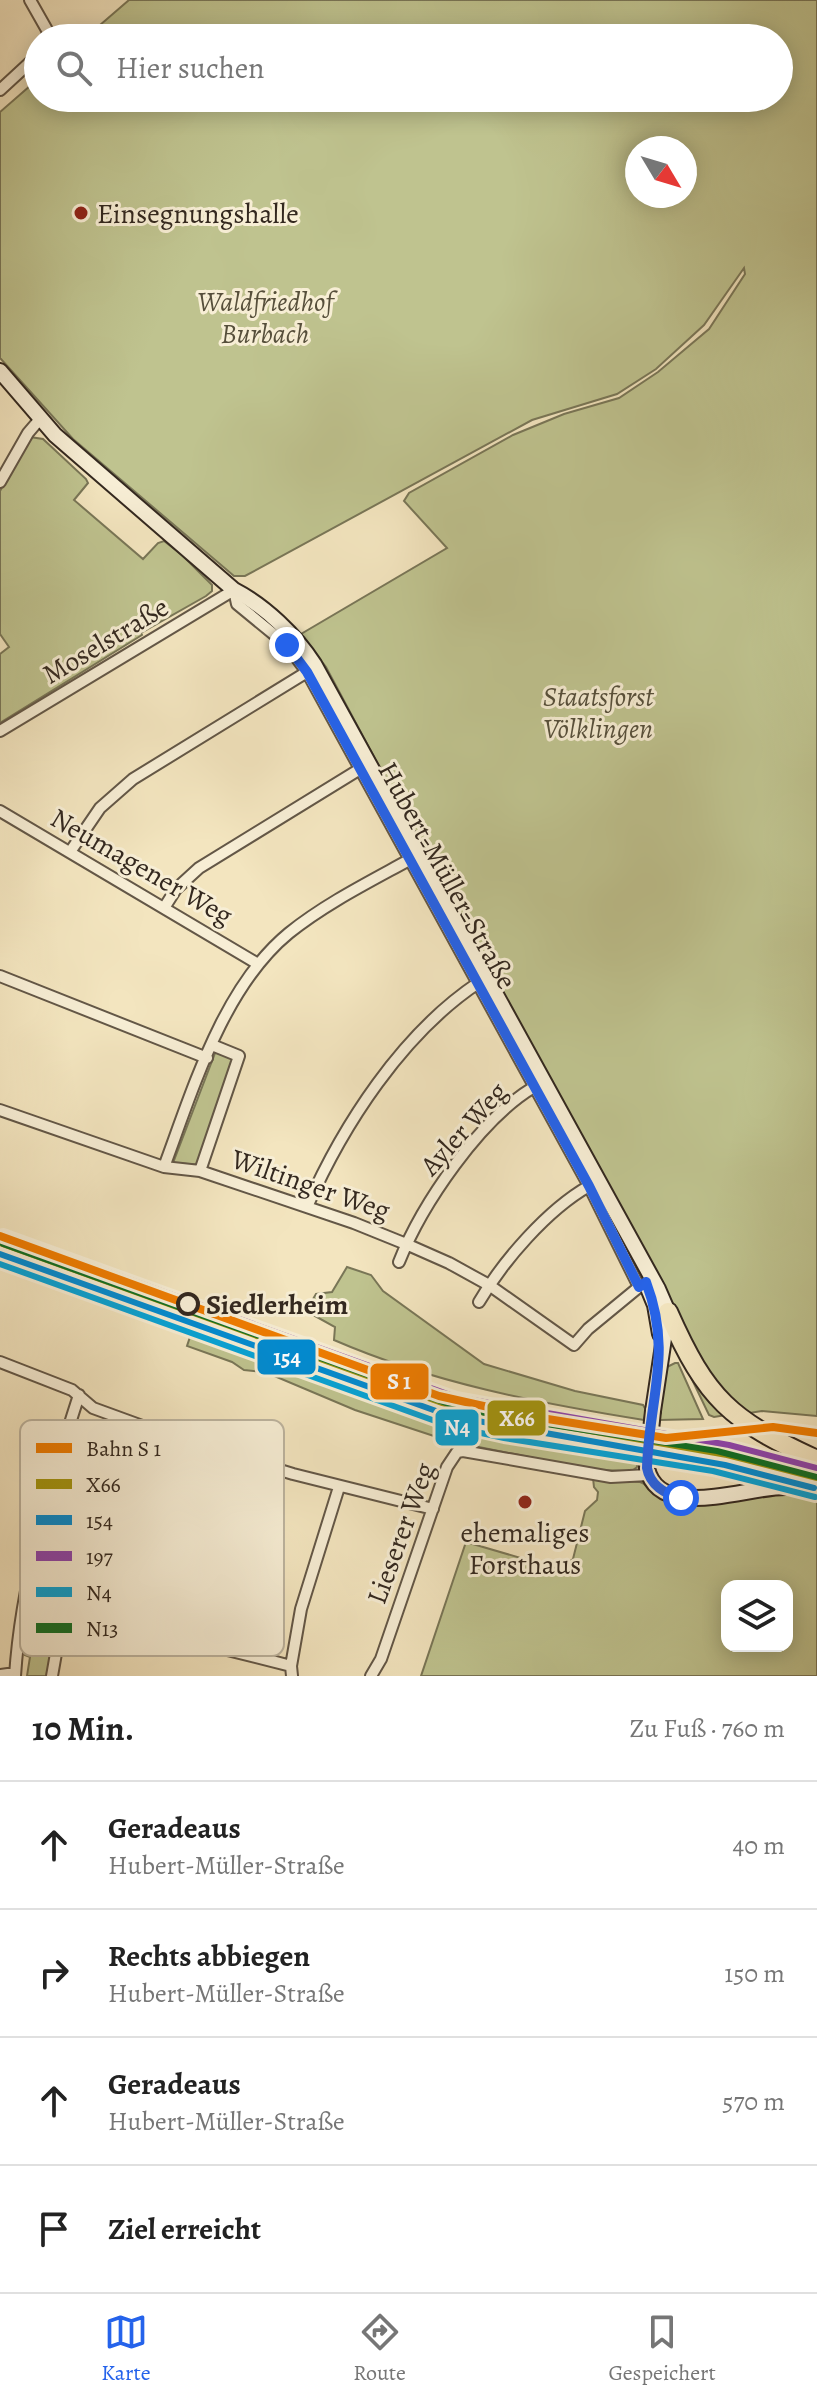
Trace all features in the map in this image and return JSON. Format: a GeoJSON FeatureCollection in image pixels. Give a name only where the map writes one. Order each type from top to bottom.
{"type":"FeatureCollection","features":[{"type":"Feature","properties":{"kind":"highway"},"geometry":{"type":"LineString","coordinates":[[156,1305],[453,1407],[507,1419],[716,1451],[814,1486]]}},
{"type":"Feature","properties":{"kind":"highway"},"geometry":{"type":"LineString","coordinates":[[668,1312],[699,1376],[723,1404],[750,1426],[817,1460]]}},
{"type":"Feature","properties":{"kind":"highway"},"geometry":{"type":"LineString","coordinates":[[788,1487],[814,1486]]}},
{"type":"Feature","properties":{"kind":"main road","name":"Hubert-Müller-Straße"},"geometry":{"type":"LineString","coordinates":[[0,371],[64,443],[234,590],[286,629],[319,672],[619,1222],[646,1265],[668,1312],[653,1411],[648,1472]]}},
{"type":"Feature","properties":{"kind":"main road","name":"Hubert-Müller-Straße"},"geometry":{"type":"LineString","coordinates":[[619,1222],[659,1322],[660,1362]]}},
{"type":"Feature","properties":{"kind":"main road"},"geometry":{"type":"LineString","coordinates":[[0,1243],[156,1305]]}},
{"type":"Feature","properties":{"kind":"main road"},"geometry":{"type":"LineString","coordinates":[[0,1253],[156,1305]]}},
{"type":"Feature","properties":{"kind":"main road"},"geometry":{"type":"LineString","coordinates":[[648,1472],[665,1492],[685,1499],[788,1487]]}},
{"type":"Feature","properties":{"kind":"street"},"geometry":{"type":"LineString","coordinates":[[30,0],[44,24]]}},
{"type":"Feature","properties":{"kind":"street"},"geometry":{"type":"LineString","coordinates":[[0,90],[24,68]]}},
{"type":"Feature","properties":{"kind":"street"},"geometry":{"type":"LineString","coordinates":[[0,482],[28,433],[40,419]]}},
{"type":"Feature","properties":{"kind":"street","name":"Hubert-Müller-Straße"},"geometry":{"type":"LineString","coordinates":[[234,590],[237,604],[287,645],[307,672],[643,1284]]}},
{"type":"Feature","properties":{"kind":"street","name":"Moselstraße"},"geometry":{"type":"LineString","coordinates":[[0,731],[234,590]]}},
{"type":"Feature","properties":{"kind":"street"},"geometry":{"type":"LineString","coordinates":[[70,852],[100,808],[133,779],[307,672]]}},
{"type":"Feature","properties":{"kind":"street"},"geometry":{"type":"LineString","coordinates":[[164,908],[176,889],[199,868],[360,769]]}},
{"type":"Feature","properties":{"kind":"street","name":"Neumagener Weg"},"geometry":{"type":"LineString","coordinates":[[0,811],[258,964]]}},
{"type":"Feature","properties":{"kind":"street"},"geometry":{"type":"LineString","coordinates":[[164,1167],[229,1007],[258,964],[305,922],[409,860]]}},
{"type":"Feature","properties":{"kind":"street"},"geometry":{"type":"LineString","coordinates":[[0,976],[207,1058]]}},
{"type":"Feature","properties":{"kind":"street"},"geometry":{"type":"LineString","coordinates":[[307,1207],[348,1126],[384,1074],[418,1035],[478,983]]}},
{"type":"Feature","properties":{"kind":"street"},"geometry":{"type":"LineString","coordinates":[[200,1171],[239,1056],[212,1045]]}},
{"type":"Feature","properties":{"kind":"street","name":"Ayler Weg"},"geometry":{"type":"LineString","coordinates":[[406,1244],[428,1205],[468,1149],[521,1095],[534,1087]]}},
{"type":"Feature","properties":{"kind":"street","name":"Wiltinger Weg"},"geometry":{"type":"LineString","coordinates":[[0,1110],[164,1167],[200,1171],[406,1244],[489,1285],[574,1345],[588,1329],[643,1284]]}},
{"type":"Feature","properties":{"kind":"street"},"geometry":{"type":"LineString","coordinates":[[479,1302],[489,1285],[538,1229],[589,1186]]}},
{"type":"Feature","properties":{"kind":"street","name":"Wiltinger Weg"},"geometry":{"type":"LineString","coordinates":[[399,1262],[406,1244]]}},
{"type":"Feature","properties":{"kind":"street"},"geometry":{"type":"LineString","coordinates":[[0,1362],[79,1395],[93,1408],[126,1420]]}},
{"type":"Feature","properties":{"kind":"street"},"geometry":{"type":"LineString","coordinates":[[71,1420],[79,1395]]}},
{"type":"Feature","properties":{"kind":"street","name":"Lieserer Weg"},"geometry":{"type":"LineString","coordinates":[[371,1676],[381,1659],[453,1456],[463,1451],[611,1477],[648,1472]]}},
{"type":"Feature","properties":{"kind":"street"},"geometry":{"type":"LineString","coordinates":[[284,1472],[433,1509]]}},
{"type":"Feature","properties":{"kind":"street"},"geometry":{"type":"LineString","coordinates":[[244,1656],[292,1671],[301,1609],[339,1487]]}},
{"type":"Feature","properties":{"kind":"street"},"geometry":{"type":"LineString","coordinates":[[0,1675],[15,1674],[20,1638]]}},
{"type":"Feature","properties":{"kind":"street"},"geometry":{"type":"LineString","coordinates":[[52,1676],[56,1656]]}},
{"type":"Feature","properties":{"kind":"green space"},"geometry":{"type":"Polygon","coordinates":[[[129,0],[817,0],[817,1416],[762,1411],[743,1414],[717,1391],[596,1161],[326,667],[301,634],[447,548],[404,501],[409,493],[513,435],[564,414],[619,398],[658,372],[709,329],[745,274],[744,268],[704,325],[656,369],[617,394],[532,420],[245,576],[234,576],[73,439],[0,358],[0,112],[24,91],[24,112],[793,112],[793,24],[101,24],[129,0]]]}},
{"type":"Feature","properties":{"kind":"green space"},"geometry":{"type":"Polygon","coordinates":[[[30,437],[43,439],[86,479],[88,483],[74,500],[143,559],[164,541],[212,585],[212,591],[0,723],[0,654],[9,647],[0,634],[0,491],[30,437]]]}},
{"type":"Feature","properties":{"kind":"green space"},"geometry":{"type":"Polygon","coordinates":[[[217,1048],[239,1056],[202,1165],[173,1163],[217,1048]]]}},
{"type":"Feature","properties":{"kind":"green space"},"geometry":{"type":"Polygon","coordinates":[[[347,1267],[371,1275],[383,1291],[484,1364],[575,1391],[643,1405],[646,1410],[644,1420],[486,1390],[409,1368],[334,1340],[335,1327],[306,1311],[316,1294],[332,1292],[347,1267]]]}},
{"type":"Feature","properties":{"kind":"green space"},"geometry":{"type":"Polygon","coordinates":[[[190,1337],[453,1424],[516,1439],[639,1456],[637,1467],[632,1471],[594,1470],[449,1441],[355,1410],[265,1372],[244,1370],[232,1362],[187,1346],[190,1337]]]}},
{"type":"Feature","properties":{"kind":"green space"},"geometry":{"type":"Polygon","coordinates":[[[678,1363],[703,1419],[659,1420],[665,1368],[678,1363]]]}},
{"type":"Feature","properties":{"kind":"green space"},"geometry":{"type":"Polygon","coordinates":[[[687,1369],[726,1415],[709,1415],[687,1369]]]}},
{"type":"Feature","properties":{"kind":"green space"},"geometry":{"type":"Polygon","coordinates":[[[593,1478],[640,1482],[682,1505],[768,1494],[817,1502],[817,1676],[421,1676],[466,1542],[558,1569],[573,1559],[585,1511],[597,1500],[598,1492],[593,1478]]]}},
{"type":"Feature","properties":{"kind":"green space"},"geometry":{"type":"Polygon","coordinates":[[[28,1656],[52,1656],[48,1676],[27,1676],[30,1657],[28,1656]]]}},
{"type":"Feature","properties":{"kind":"transit line","name":"197"},"geometry":{"type":"LineString","coordinates":[[3,1234],[456,1397],[729,1445],[817,1468]]}},
{"type":"Feature","properties":{"kind":"transit line"},"geometry":{"type":"LineString","coordinates":[[0,1236],[439,1396],[529,1416],[666,1438],[773,1427],[817,1433]]}},
{"type":"Feature","properties":{"kind":"transit line","name":"X66"},"geometry":{"type":"LineString","coordinates":[[0,1243],[453,1407],[727,1455],[817,1478]]}},
{"type":"Feature","properties":{"kind":"transit line","name":"N13"},"geometry":{"type":"LineString","coordinates":[[3,1244],[454,1406],[508,1418],[717,1451],[817,1477]]}},
{"type":"Feature","properties":{"kind":"transit line","name":"154"},"geometry":{"type":"LineString","coordinates":[[0,1254],[450,1416],[725,1465],[814,1488]]}},
{"type":"Feature","properties":{"kind":"transit line","name":"N4"},"geometry":{"type":"LineString","coordinates":[[0,1264],[449,1426],[504,1438],[713,1471],[815,1497]]}},
{"type":"Feature","properties":{"kind":"place","name":"Einsegnungshalle"},"geometry":{"type":"Point","coordinates":[81,213]}},
{"type":"Feature","properties":{"kind":"place","name":"Siedlerheim"},"geometry":{"type":"Point","coordinates":[188,1304]}},
{"type":"Feature","properties":{"kind":"place","name":"ehemaliges Forsthaus"},"geometry":{"type":"Point","coordinates":[525,1502]}},
{"type":"Feature","properties":{"kind":"route"},"geometry":{"type":"LineString","coordinates":[[287,645],[307,672],[442,917],[610,1225],[639,1287],[646,1282],[655,1305],[660,1340],[660,1362],[647,1457],[648,1475],[665,1492],[681,1498]]}},
{"type":"Feature","properties":{"kind":"park label","name":"Waldfriedhof Burbach"},"geometry":{"type":"Point","coordinates":[265,317]}},
{"type":"Feature","properties":{"kind":"park label","name":"Staatsforst Völklingen"},"geometry":{"type":"Point","coordinates":[598,712]}}]}
